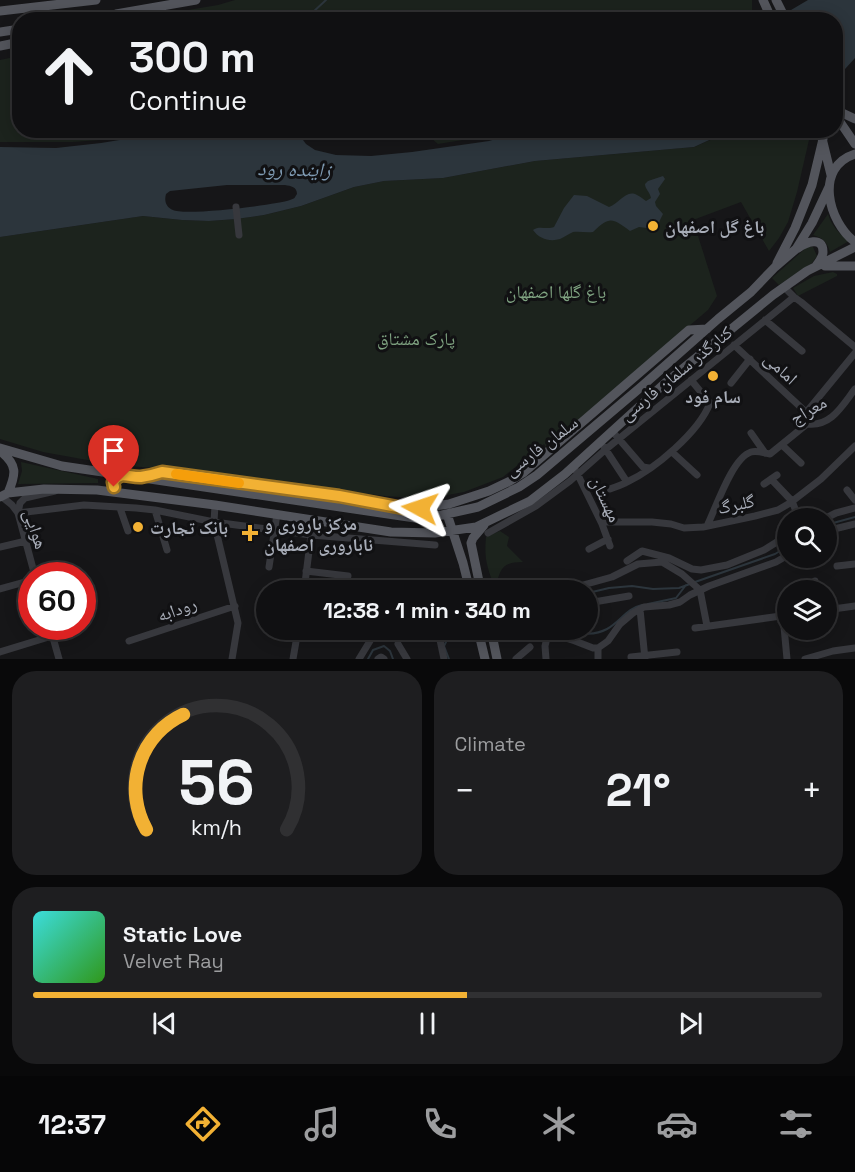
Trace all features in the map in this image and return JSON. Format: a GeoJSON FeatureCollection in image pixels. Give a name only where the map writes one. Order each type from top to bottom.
{"type":"FeatureCollection","features":[{"type":"Feature","properties":{"kind":"main road"},"geometry":{"type":"LineString","coordinates":[[0,11],[96,0]]}},
{"type":"Feature","properties":{"kind":"main road"},"geometry":{"type":"LineString","coordinates":[[129,12],[196,0]]}},
{"type":"Feature","properties":{"kind":"main road"},"geometry":{"type":"LineString","coordinates":[[843,126],[855,144]]}},
{"type":"Feature","properties":{"kind":"main road"},"geometry":{"type":"LineString","coordinates":[[775,267],[795,228],[809,193],[821,138]]}},
{"type":"Feature","properties":{"kind":"main road"},"geometry":{"type":"LineString","coordinates":[[823,138],[831,175],[829,187],[834,215],[846,234],[855,243]]}},
{"type":"Feature","properties":{"kind":"main road"},"geometry":{"type":"LineString","coordinates":[[831,175],[845,158],[855,154]]}},
{"type":"Feature","properties":{"kind":"main road"},"geometry":{"type":"LineString","coordinates":[[796,249],[812,223],[829,187]]}},
{"type":"Feature","properties":{"kind":"main road"},"geometry":{"type":"LineString","coordinates":[[140,477],[162,472],[332,495],[403,508],[449,504],[489,491],[510,481],[559,450],[689,330],[706,329],[805,243],[818,242],[822,247],[823,253],[816,266]]}},
{"type":"Feature","properties":{"kind":"main road","name":"سلمان فارسی"},"geometry":{"type":"LineString","coordinates":[[3,496],[44,489],[97,490],[215,504],[391,532],[435,533],[476,527],[530,501],[576,470],[616,435],[664,384],[784,287],[816,266],[855,247]]}},
{"type":"Feature","properties":{"kind":"main road"},"geometry":{"type":"LineString","coordinates":[[816,266],[855,266]]}},
{"type":"Feature","properties":{"kind":"main road"},"geometry":{"type":"LineString","coordinates":[[0,449],[10,458],[14,468],[14,479],[3,496]]}},
{"type":"Feature","properties":{"kind":"main road","name":"سلمان فارسی"},"geometry":{"type":"LineString","coordinates":[[0,449],[62,466],[415,518],[478,507],[519,487],[537,475],[559,450]]}},
{"type":"Feature","properties":{"kind":"main road"},"geometry":{"type":"LineString","coordinates":[[97,490],[104,483],[104,478],[98,471]]}},
{"type":"Feature","properties":{"kind":"main road"},"geometry":{"type":"LineString","coordinates":[[119,493],[113,482],[122,475]]}},
{"type":"Feature","properties":{"kind":"main road"},"geometry":{"type":"LineString","coordinates":[[463,510],[479,580]]}},
{"type":"Feature","properties":{"kind":"main road"},"geometry":{"type":"LineString","coordinates":[[447,514],[467,580]]}},
{"type":"Feature","properties":{"kind":"main road"},"geometry":{"type":"LineString","coordinates":[[471,543],[476,533],[493,519]]}},
{"type":"Feature","properties":{"kind":"main road"},"geometry":{"type":"LineString","coordinates":[[435,533],[450,538],[458,549]]}},
{"type":"Feature","properties":{"kind":"main road"},"geometry":{"type":"LineString","coordinates":[[458,549],[459,542],[463,539],[471,543]]}},
{"type":"Feature","properties":{"kind":"main road"},"geometry":{"type":"LineString","coordinates":[[480,640],[485,659]]}},
{"type":"Feature","properties":{"kind":"main road"},"geometry":{"type":"LineString","coordinates":[[496,640],[497,658]]}},
{"type":"Feature","properties":{"kind":"street"},"geometry":{"type":"LineString","coordinates":[[236,207],[239,235]]}},
{"type":"Feature","properties":{"kind":"street"},"geometry":{"type":"LineString","coordinates":[[784,287],[855,347]]}},
{"type":"Feature","properties":{"kind":"street","name":"کنارگذر سلمان فارسی"},"geometry":{"type":"LineString","coordinates":[[616,435],[691,380],[794,297]]}},
{"type":"Feature","properties":{"kind":"street"},"geometry":{"type":"LineString","coordinates":[[765,320],[802,351]]}},
{"type":"Feature","properties":{"kind":"street","name":"امامی"},"geometry":{"type":"LineString","coordinates":[[734,345],[808,414]]}},
{"type":"Feature","properties":{"kind":"street"},"geometry":{"type":"LineString","coordinates":[[807,424],[809,409],[855,353]]}},
{"type":"Feature","properties":{"kind":"street"},"geometry":{"type":"LineString","coordinates":[[731,383],[750,359]]}},
{"type":"Feature","properties":{"kind":"street"},"geometry":{"type":"LineString","coordinates":[[609,489],[627,482],[672,452],[696,426],[710,403],[691,380]]}},
{"type":"Feature","properties":{"kind":"street","name":"معراج"},"geometry":{"type":"LineString","coordinates":[[707,526],[729,477],[749,452],[771,454],[807,424],[828,421],[855,389]]}},
{"type":"Feature","properties":{"kind":"street"},"geometry":{"type":"LineString","coordinates":[[751,433],[765,453]]}},
{"type":"Feature","properties":{"kind":"street"},"geometry":{"type":"LineString","coordinates":[[616,435],[643,467],[649,468]]}},
{"type":"Feature","properties":{"kind":"street"},"geometry":{"type":"LineString","coordinates":[[782,445],[801,463]]}},
{"type":"Feature","properties":{"kind":"street"},"geometry":{"type":"LineString","coordinates":[[603,446],[627,482]]}},
{"type":"Feature","properties":{"kind":"street","name":"گلبرگ"},"geometry":{"type":"LineString","coordinates":[[602,524],[634,521],[671,524],[684,528],[703,527],[778,510],[821,479],[855,446]]}},
{"type":"Feature","properties":{"kind":"street"},"geometry":{"type":"LineString","coordinates":[[672,452],[697,475]]}},
{"type":"Feature","properties":{"kind":"street"},"geometry":{"type":"LineString","coordinates":[[488,533],[536,506],[576,470]]}},
{"type":"Feature","properties":{"kind":"street","name":"مهستان"},"geometry":{"type":"LineString","coordinates":[[576,470],[609,542],[590,549]]}},
{"type":"Feature","properties":{"kind":"street"},"geometry":{"type":"LineString","coordinates":[[770,479],[792,501],[795,508]]}},
{"type":"Feature","properties":{"kind":"street"},"geometry":{"type":"LineString","coordinates":[[63,489],[25,498],[20,503],[18,513],[84,505],[155,510],[214,522],[311,535],[435,545]]}},
{"type":"Feature","properties":{"kind":"street"},"geometry":{"type":"LineString","coordinates":[[847,490],[855,500]]}},
{"type":"Feature","properties":{"kind":"street","name":"هوایی"},"geometry":{"type":"LineString","coordinates":[[3,496],[18,513],[31,562]]}},
{"type":"Feature","properties":{"kind":"street"},"geometry":{"type":"LineString","coordinates":[[215,504],[214,522],[238,623],[232,659]]}},
{"type":"Feature","properties":{"kind":"street"},"geometry":{"type":"LineString","coordinates":[[120,508],[128,531]]}},
{"type":"Feature","properties":{"kind":"street"},"geometry":{"type":"LineString","coordinates":[[837,513],[855,508]]}},
{"type":"Feature","properties":{"kind":"street"},"geometry":{"type":"LineString","coordinates":[[155,510],[166,550]]}},
{"type":"Feature","properties":{"kind":"street"},"geometry":{"type":"LineString","coordinates":[[269,567],[278,514]]}},
{"type":"Feature","properties":{"kind":"street"},"geometry":{"type":"LineString","coordinates":[[837,528],[855,524]]}},
{"type":"Feature","properties":{"kind":"street"},"geometry":{"type":"LineString","coordinates":[[305,580],[311,535]]}},
{"type":"Feature","properties":{"kind":"street"},"geometry":{"type":"LineString","coordinates":[[0,547],[26,541]]}},
{"type":"Feature","properties":{"kind":"street"},"geometry":{"type":"LineString","coordinates":[[627,561],[642,551],[669,558],[692,569],[701,570],[727,565],[764,550],[777,542]]}},
{"type":"Feature","properties":{"kind":"street"},"geometry":{"type":"LineString","coordinates":[[546,659],[547,638],[553,634],[598,648],[608,641],[620,624],[644,607],[680,602],[700,590],[777,561]]}},
{"type":"Feature","properties":{"kind":"street"},"geometry":{"type":"LineString","coordinates":[[598,581],[612,577],[638,564],[662,562],[682,574],[700,590],[708,627]]}},
{"type":"Feature","properties":{"kind":"street"},"geometry":{"type":"LineString","coordinates":[[837,566],[855,564]]}},
{"type":"Feature","properties":{"kind":"street"},"geometry":{"type":"LineString","coordinates":[[306,571],[348,576]]}},
{"type":"Feature","properties":{"kind":"street"},"geometry":{"type":"LineString","coordinates":[[0,589],[18,584]]}},
{"type":"Feature","properties":{"kind":"street"},"geometry":{"type":"LineString","coordinates":[[598,601],[629,596]]}},
{"type":"Feature","properties":{"kind":"street","name":"رودابه"},"geometry":{"type":"LineString","coordinates":[[129,641],[235,606]]}},
{"type":"Feature","properties":{"kind":"street"},"geometry":{"type":"LineString","coordinates":[[837,608],[855,606]]}},
{"type":"Feature","properties":{"kind":"street"},"geometry":{"type":"LineString","coordinates":[[640,609],[645,657]]}},
{"type":"Feature","properties":{"kind":"street"},"geometry":{"type":"LineString","coordinates":[[695,628],[777,616]]}},
{"type":"Feature","properties":{"kind":"street"},"geometry":{"type":"LineString","coordinates":[[0,651],[38,640]]}},
{"type":"Feature","properties":{"kind":"street"},"geometry":{"type":"LineString","coordinates":[[53,640],[59,659]]}},
{"type":"Feature","properties":{"kind":"street"},"geometry":{"type":"LineString","coordinates":[[293,659],[296,640]]}},
{"type":"Feature","properties":{"kind":"street"},"geometry":{"type":"LineString","coordinates":[[440,640],[444,659]]}},
{"type":"Feature","properties":{"kind":"street"},"geometry":{"type":"LineString","coordinates":[[786,640],[787,659]]}},
{"type":"Feature","properties":{"kind":"street"},"geometry":{"type":"LineString","coordinates":[[359,659],[370,641]]}},
{"type":"Feature","properties":{"kind":"street"},"geometry":{"type":"LineString","coordinates":[[398,644],[407,659]]}},
{"type":"Feature","properties":{"kind":"street"},"geometry":{"type":"LineString","coordinates":[[516,659],[530,647]]}},
{"type":"Feature","properties":{"kind":"street"},"geometry":{"type":"LineString","coordinates":[[598,648],[598,659]]}},
{"type":"Feature","properties":{"kind":"street"},"geometry":{"type":"LineString","coordinates":[[806,659],[833,655],[855,648]]}},
{"type":"Feature","properties":{"kind":"street"},"geometry":{"type":"LineString","coordinates":[[631,657],[676,652]]}},
{"type":"Feature","properties":{"kind":"street"},"geometry":{"type":"LineString","coordinates":[[378,659],[381,657],[384,659]]}},
{"type":"Feature","properties":{"kind":"green space"},"geometry":{"type":"Polygon","coordinates":[[[235,0],[752,0],[752,12],[176,12],[235,0]]]}},
{"type":"Feature","properties":{"kind":"green space"},"geometry":{"type":"Polygon","coordinates":[[[12,57],[12,138],[113,138],[73,142],[0,142],[0,60],[12,57]]]}},
{"type":"Feature","properties":{"kind":"green space"},"geometry":{"type":"Polygon","coordinates":[[[328,138],[399,138],[395,140],[328,138]]]}},
{"type":"Feature","properties":{"kind":"green space"},"geometry":{"type":"Polygon","coordinates":[[[432,138],[475,138],[438,144],[432,138]]]}},
{"type":"Feature","properties":{"kind":"green space","name":"پارک مشتاق"},"geometry":{"type":"Polygon","coordinates":[[[715,138],[809,138],[788,222],[779,238],[769,251],[741,202],[693,220],[717,296],[708,310],[546,447],[544,444],[503,477],[464,492],[426,499],[385,496],[181,470],[115,465],[43,452],[0,439],[0,237],[143,216],[209,221],[236,219],[301,206],[354,187],[384,181],[443,178],[535,161],[694,147],[715,138]]]}},
{"type":"Feature","properties":{"kind":"green space"},"geometry":{"type":"Polygon","coordinates":[[[828,214],[836,229],[849,241],[830,252],[824,241],[813,235],[828,214]]]}},
{"type":"Feature","properties":{"kind":"green space"},"geometry":{"type":"Polygon","coordinates":[[[807,247],[813,247],[817,256],[812,263],[779,285],[772,278],[807,247]]]}},
{"type":"Feature","properties":{"kind":"green space"},"geometry":{"type":"Polygon","coordinates":[[[833,272],[837,276],[798,296],[793,288],[814,276],[833,272]]]}},
{"type":"Feature","properties":{"kind":"green space"},"geometry":{"type":"Polygon","coordinates":[[[21,462],[98,479],[98,483],[18,484],[22,471],[21,462]]]}},
{"type":"Feature","properties":{"kind":"green space"},"geometry":{"type":"Polygon","coordinates":[[[500,531],[509,537],[507,546],[523,562],[506,565],[498,580],[492,580],[485,551],[486,537],[500,531]]]}},
{"type":"Feature","properties":{"kind":"water"},"geometry":{"type":"Polygon","coordinates":[[[808,0],[855,0],[855,58],[843,71],[843,12],[788,12],[808,0]]]}},
{"type":"Feature","properties":{"kind":"water","name":"زاینده رود"},"geometry":{"type":"Polygon","coordinates":[[[132,138],[302,138],[315,150],[336,155],[371,156],[499,138],[714,138],[694,147],[535,161],[443,178],[384,181],[354,187],[301,206],[236,219],[209,221],[143,216],[0,237],[0,147],[56,148],[132,138]],[[227,185],[170,191],[166,194],[165,201],[173,210],[194,212],[250,207],[294,198],[297,194],[296,190],[291,186],[227,185]]]}},
{"type":"Feature","properties":{"kind":"water"},"geometry":{"type":"Polygon","coordinates":[[[663,176],[665,179],[658,189],[660,194],[655,202],[663,214],[653,227],[639,227],[630,231],[615,221],[607,221],[593,232],[573,232],[560,239],[552,240],[542,238],[533,230],[554,227],[574,195],[587,196],[609,207],[630,194],[637,195],[646,201],[651,198],[645,184],[663,176]]]}},
{"type":"Feature","properties":{"kind":"waterway"},"geometry":{"type":"LineString","coordinates":[[313,12],[326,0]]}},
{"type":"Feature","properties":{"kind":"waterway"},"geometry":{"type":"LineString","coordinates":[[837,522],[855,517]]}},
{"type":"Feature","properties":{"kind":"waterway"},"geometry":{"type":"LineString","coordinates":[[695,582],[777,553]]}},
{"type":"Feature","properties":{"kind":"waterway"},"geometry":{"type":"LineString","coordinates":[[598,591],[632,586],[653,589],[679,588],[690,584]]}},
{"type":"Feature","properties":{"kind":"waterway"},"geometry":{"type":"LineString","coordinates":[[648,604],[676,598],[686,585]]}},
{"type":"Feature","properties":{"kind":"waterway"},"geometry":{"type":"LineString","coordinates":[[598,632],[612,626],[632,609],[642,605]]}},
{"type":"Feature","properties":{"kind":"waterway"},"geometry":{"type":"LineString","coordinates":[[447,640],[444,646],[449,659]]}},
{"type":"Feature","properties":{"kind":"waterway"},"geometry":{"type":"LineString","coordinates":[[368,659],[373,650],[384,646],[390,651],[393,659]]}},
{"type":"Feature","properties":{"kind":"slow traffic"},"geometry":{"type":"LineString","coordinates":[[176,474],[239,483]]}},
{"type":"Feature","properties":{"kind":"place","name":"باغ گل اصفهان"},"geometry":{"type":"Point","coordinates":[653,226]}},
{"type":"Feature","properties":{"kind":"place","name":"سام فود"},"geometry":{"type":"Point","coordinates":[713,376]}},
{"type":"Feature","properties":{"kind":"place","name":"بانک تجارت"},"geometry":{"type":"Point","coordinates":[138,527]}},
{"type":"Feature","properties":{"kind":"place","name":"مرکز باروری و ناباروری اصفهان"},"geometry":{"type":"Point","coordinates":[250,533]}},
{"type":"Feature","properties":{"kind":"route"},"geometry":{"type":"LineString","coordinates":[[114,487],[113,482],[122,475],[140,477],[162,472],[339,496],[403,508],[420,508]]}},
{"type":"Feature","properties":{"kind":"park label","name":"باغ گلها اصفهان"},"geometry":{"type":"Point","coordinates":[556,291]}}]}
